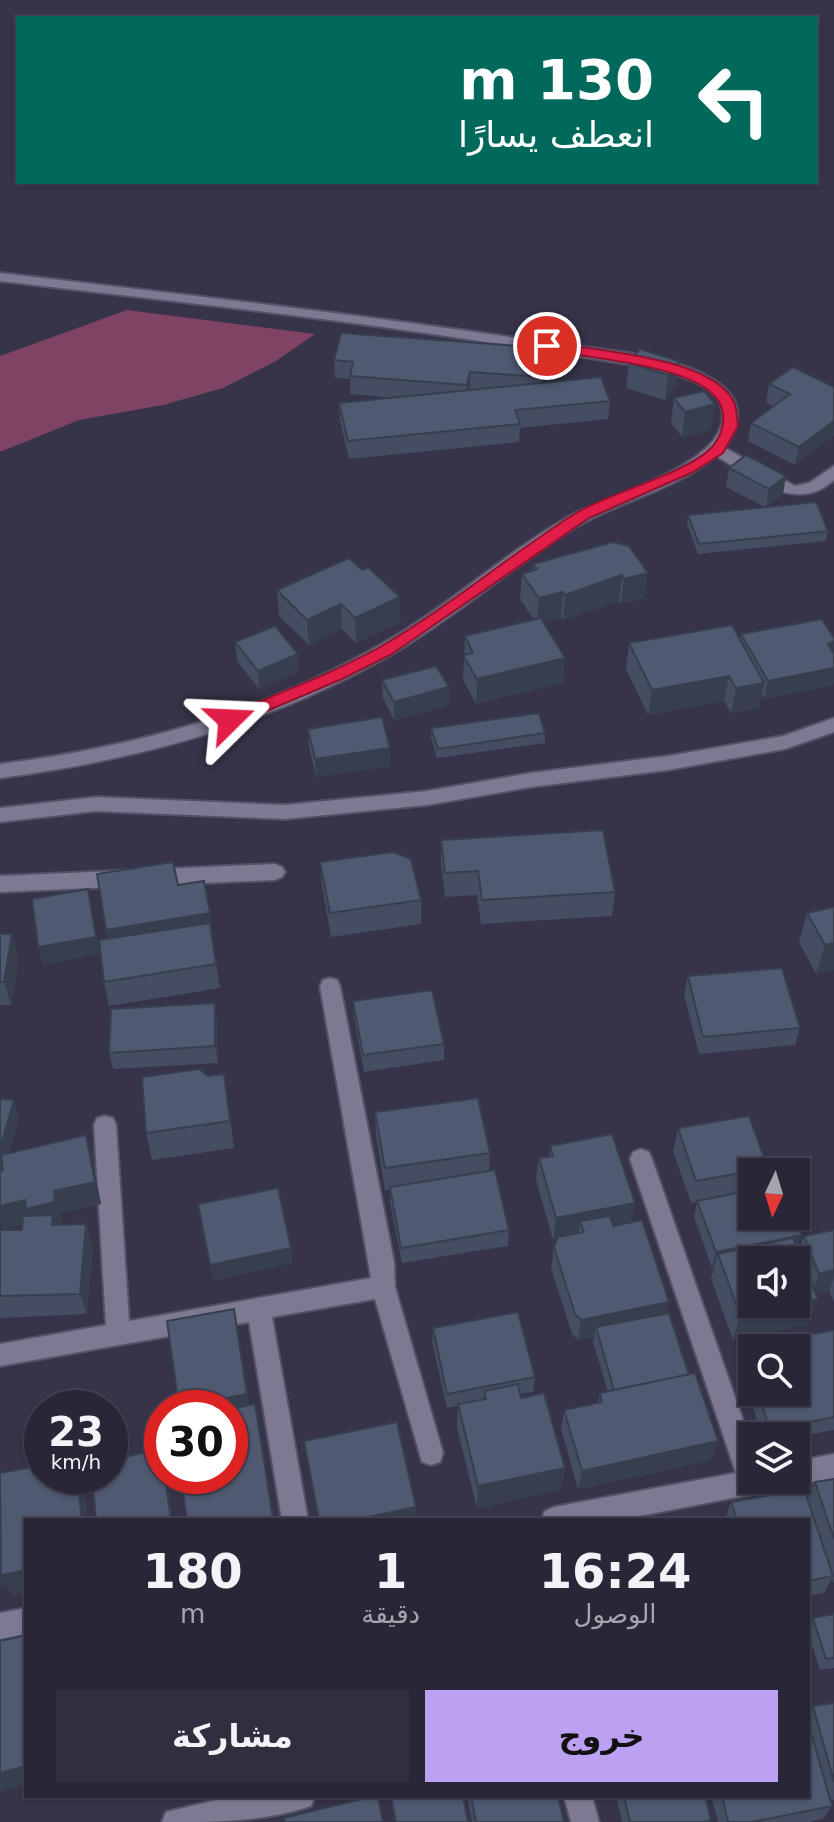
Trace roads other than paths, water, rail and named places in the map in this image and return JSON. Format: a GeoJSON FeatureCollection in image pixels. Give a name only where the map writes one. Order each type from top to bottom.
{"type":"FeatureCollection","features":[{"type":"Feature","properties":{"kind":"street"},"geometry":{"type":"LineString","coordinates":[[0,277],[383,322],[662,365],[688,373],[715,388],[728,403],[731,426],[718,450],[688,469],[584,515],[387,650],[336,675],[189,734],[39,766],[0,771]]}},
{"type":"Feature","properties":{"kind":"street"},"geometry":{"type":"LineString","coordinates":[[718,450],[791,491],[804,493],[814,489],[834,471]]}},
{"type":"Feature","properties":{"kind":"street"},"geometry":{"type":"LineString","coordinates":[[0,815],[96,804],[285,812],[427,798],[770,745],[834,725]]}},
{"type":"Feature","properties":{"kind":"street"},"geometry":{"type":"LineString","coordinates":[[0,884],[275,872]]}},
{"type":"Feature","properties":{"kind":"street"},"geometry":{"type":"LineString","coordinates":[[330,986],[382,1262],[383,1287],[431,1453]]}},
{"type":"Feature","properties":{"kind":"street"},"geometry":{"type":"LineString","coordinates":[[105,1125],[118,1332]]}},
{"type":"Feature","properties":{"kind":"street"},"geometry":{"type":"LineString","coordinates":[[641,1159],[738,1428]]}},
{"type":"Feature","properties":{"kind":"street"},"geometry":{"type":"LineString","coordinates":[[0,1355],[383,1287]]}},
{"type":"Feature","properties":{"kind":"street"},"geometry":{"type":"LineString","coordinates":[[259,1308],[295,1518]]}},
{"type":"Feature","properties":{"kind":"street"},"geometry":{"type":"LineString","coordinates":[[810,1470],[834,1466]]}},
{"type":"Feature","properties":{"kind":"street"},"geometry":{"type":"LineString","coordinates":[[564,1518],[738,1485]]}},
{"type":"Feature","properties":{"kind":"street"},"geometry":{"type":"LineString","coordinates":[[0,1626],[24,1621]]}},
{"type":"Feature","properties":{"kind":"street"},"geometry":{"type":"LineString","coordinates":[[176,1822],[291,1798]]}},
{"type":"Feature","properties":{"kind":"street"},"geometry":{"type":"LineString","coordinates":[[579,1798],[585,1822]]}}]}
